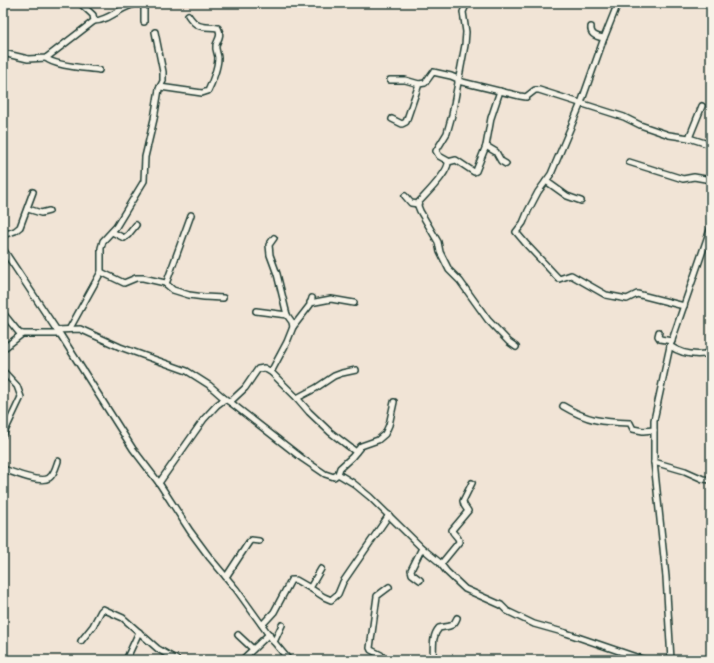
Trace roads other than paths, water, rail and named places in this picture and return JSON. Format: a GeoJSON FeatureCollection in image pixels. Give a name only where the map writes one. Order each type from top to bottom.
{"type":"FeatureCollection","features":[{"type":"Feature","properties":{"kind":"street"},"geometry":{"type":"LineString","coordinates":[[80,3],[93,15],[94,21]]}},
{"type":"Feature","properties":{"kind":"street"},"geometry":{"type":"LineString","coordinates":[[3,53],[28,59],[46,58],[94,21],[104,18],[133,4],[140,3],[144,6],[144,22]]}},
{"type":"Feature","properties":{"kind":"street"},"geometry":{"type":"LineString","coordinates":[[467,3],[463,12],[466,38],[449,128],[436,151],[439,156],[448,162],[456,160],[474,172],[476,171],[486,146],[492,118],[500,92]]}},
{"type":"Feature","properties":{"kind":"street"},"geometry":{"type":"LineString","coordinates":[[618,3],[581,103],[551,174],[531,204],[523,223],[516,232],[558,278],[562,279],[566,275],[571,275],[606,295],[627,299],[637,294],[684,306]]}},
{"type":"Feature","properties":{"kind":"street"},"geometry":{"type":"LineString","coordinates":[[160,87],[204,93],[208,91],[211,85],[218,58],[216,46],[220,37],[219,30],[218,28],[197,26],[188,15]]}},
{"type":"Feature","properties":{"kind":"street"},"geometry":{"type":"LineString","coordinates":[[591,27],[593,34],[604,38]]}},
{"type":"Feature","properties":{"kind":"street"},"geometry":{"type":"LineString","coordinates":[[70,328],[101,272],[101,244],[107,235],[112,232],[144,181],[145,157],[160,87],[163,81],[163,72],[155,32]]}},
{"type":"Feature","properties":{"kind":"street"},"geometry":{"type":"LineString","coordinates":[[46,58],[47,60],[57,63],[99,70]]}},
{"type":"Feature","properties":{"kind":"street"},"geometry":{"type":"LineString","coordinates":[[390,80],[405,80],[419,84],[425,83],[432,73],[435,72],[500,92],[526,97],[537,90],[624,117],[658,132],[689,138],[711,145]]}},
{"type":"Feature","properties":{"kind":"street"},"geometry":{"type":"LineString","coordinates":[[392,119],[402,124],[406,122],[419,84]]}},
{"type":"Feature","properties":{"kind":"street"},"geometry":{"type":"LineString","coordinates":[[689,138],[702,106]]}},
{"type":"Feature","properties":{"kind":"street"},"geometry":{"type":"LineString","coordinates":[[486,146],[496,152],[501,161],[506,164]]}},
{"type":"Feature","properties":{"kind":"street"},"geometry":{"type":"LineString","coordinates":[[418,204],[442,175],[448,165],[448,162]]}},
{"type":"Feature","properties":{"kind":"street"},"geometry":{"type":"LineString","coordinates":[[629,162],[683,178],[694,177],[711,180]]}},
{"type":"Feature","properties":{"kind":"street"},"geometry":{"type":"LineString","coordinates":[[546,181],[567,196],[581,201]]}},
{"type":"Feature","properties":{"kind":"street"},"geometry":{"type":"LineString","coordinates":[[3,236],[18,230],[28,209],[33,192]]}},
{"type":"Feature","properties":{"kind":"street"},"geometry":{"type":"LineString","coordinates":[[405,196],[411,203],[418,204]]}},
{"type":"Feature","properties":{"kind":"street"},"geometry":{"type":"LineString","coordinates":[[418,204],[420,211],[438,242],[440,252],[449,270],[460,281],[488,320],[509,342],[516,347]]}},
{"type":"Feature","properties":{"kind":"street"},"geometry":{"type":"LineString","coordinates":[[28,209],[41,212],[49,211]]}},
{"type":"Feature","properties":{"kind":"street"},"geometry":{"type":"LineString","coordinates":[[166,284],[191,216]]}},
{"type":"Feature","properties":{"kind":"street"},"geometry":{"type":"LineString","coordinates":[[112,232],[124,238],[136,225]]}},
{"type":"Feature","properties":{"kind":"street"},"geometry":{"type":"LineString","coordinates":[[671,660],[666,577],[654,462],[654,420],[671,343],[711,227]]}},
{"type":"Feature","properties":{"kind":"street"},"geometry":{"type":"LineString","coordinates":[[274,238],[270,242],[269,251],[287,315],[292,322],[293,327]]}},
{"type":"Feature","properties":{"kind":"street"},"geometry":{"type":"LineString","coordinates":[[3,249],[133,449],[159,483],[190,531],[289,660]]}},
{"type":"Feature","properties":{"kind":"street"},"geometry":{"type":"LineString","coordinates":[[101,272],[124,282],[137,278],[166,284],[173,290],[189,295],[223,298]]}},
{"type":"Feature","properties":{"kind":"street"},"geometry":{"type":"LineString","coordinates":[[271,372],[293,327],[311,301],[325,301],[331,298],[354,303]]}},
{"type":"Feature","properties":{"kind":"street"},"geometry":{"type":"LineString","coordinates":[[256,311],[287,315]]}},
{"type":"Feature","properties":{"kind":"street"},"geometry":{"type":"LineString","coordinates":[[3,313],[14,328],[22,334]]}},
{"type":"Feature","properties":{"kind":"street"},"geometry":{"type":"LineString","coordinates":[[3,350],[22,334],[58,332],[70,328],[86,331],[120,347],[187,371],[209,386],[318,470],[334,478],[338,474],[340,468],[361,446],[378,440],[385,434],[389,425],[394,402]]}},
{"type":"Feature","properties":{"kind":"street"},"geometry":{"type":"LineString","coordinates":[[659,332],[658,336],[660,339],[671,343],[677,350],[695,355],[711,353]]}},
{"type":"Feature","properties":{"kind":"street"},"geometry":{"type":"LineString","coordinates":[[230,402],[248,383],[257,370],[263,368],[271,372],[321,424],[356,452]]}},
{"type":"Feature","properties":{"kind":"street"},"geometry":{"type":"LineString","coordinates":[[297,398],[334,376],[356,370]]}},
{"type":"Feature","properties":{"kind":"street"},"geometry":{"type":"LineString","coordinates":[[3,372],[17,386],[21,396],[3,435]]}},
{"type":"Feature","properties":{"kind":"street"},"geometry":{"type":"LineString","coordinates":[[159,483],[204,420],[224,399]]}},
{"type":"Feature","properties":{"kind":"street"},"geometry":{"type":"LineString","coordinates":[[564,406],[575,413],[600,422],[630,422],[633,429],[643,431],[654,430]]}},
{"type":"Feature","properties":{"kind":"street"},"geometry":{"type":"LineString","coordinates":[[3,469],[27,477],[45,480],[51,476],[58,461]]}},
{"type":"Feature","properties":{"kind":"street"},"geometry":{"type":"LineString","coordinates":[[654,462],[691,473],[703,479],[711,480]]}},
{"type":"Feature","properties":{"kind":"street"},"geometry":{"type":"LineString","coordinates":[[338,474],[359,488],[441,564],[465,589],[501,605],[507,611],[525,621],[605,645],[645,660]]}},
{"type":"Feature","properties":{"kind":"street"},"geometry":{"type":"LineString","coordinates":[[441,564],[459,542],[452,530],[467,513],[468,510],[463,501],[472,483]]}},
{"type":"Feature","properties":{"kind":"street"},"geometry":{"type":"LineString","coordinates":[[262,625],[274,612],[291,580],[296,580],[328,599],[331,600],[335,598],[343,582],[388,515]]}},
{"type":"Feature","properties":{"kind":"street"},"geometry":{"type":"LineString","coordinates":[[226,578],[249,542],[251,540],[259,541]]}},
{"type":"Feature","properties":{"kind":"street"},"geometry":{"type":"LineString","coordinates":[[420,580],[412,574],[411,570],[422,548]]}},
{"type":"Feature","properties":{"kind":"street"},"geometry":{"type":"LineString","coordinates":[[310,588],[322,569]]}},
{"type":"Feature","properties":{"kind":"street"},"geometry":{"type":"LineString","coordinates":[[384,660],[381,655],[370,648],[377,596],[389,587]]}},
{"type":"Feature","properties":{"kind":"street"},"geometry":{"type":"LineString","coordinates":[[81,641],[87,635],[103,609],[123,618],[158,649],[177,660]]}},
{"type":"Feature","properties":{"kind":"street"},"geometry":{"type":"LineString","coordinates":[[433,660],[434,636],[436,632],[439,628],[452,626],[457,618]]}},
{"type":"Feature","properties":{"kind":"street"},"geometry":{"type":"LineString","coordinates":[[274,642],[282,625]]}},
{"type":"Feature","properties":{"kind":"street"},"geometry":{"type":"LineString","coordinates":[[126,660],[139,632]]}},
{"type":"Feature","properties":{"kind":"street"},"geometry":{"type":"LineString","coordinates":[[242,660],[269,634]]}},
{"type":"Feature","properties":{"kind":"street"},"geometry":{"type":"LineString","coordinates":[[238,635],[254,649]]}}]}
